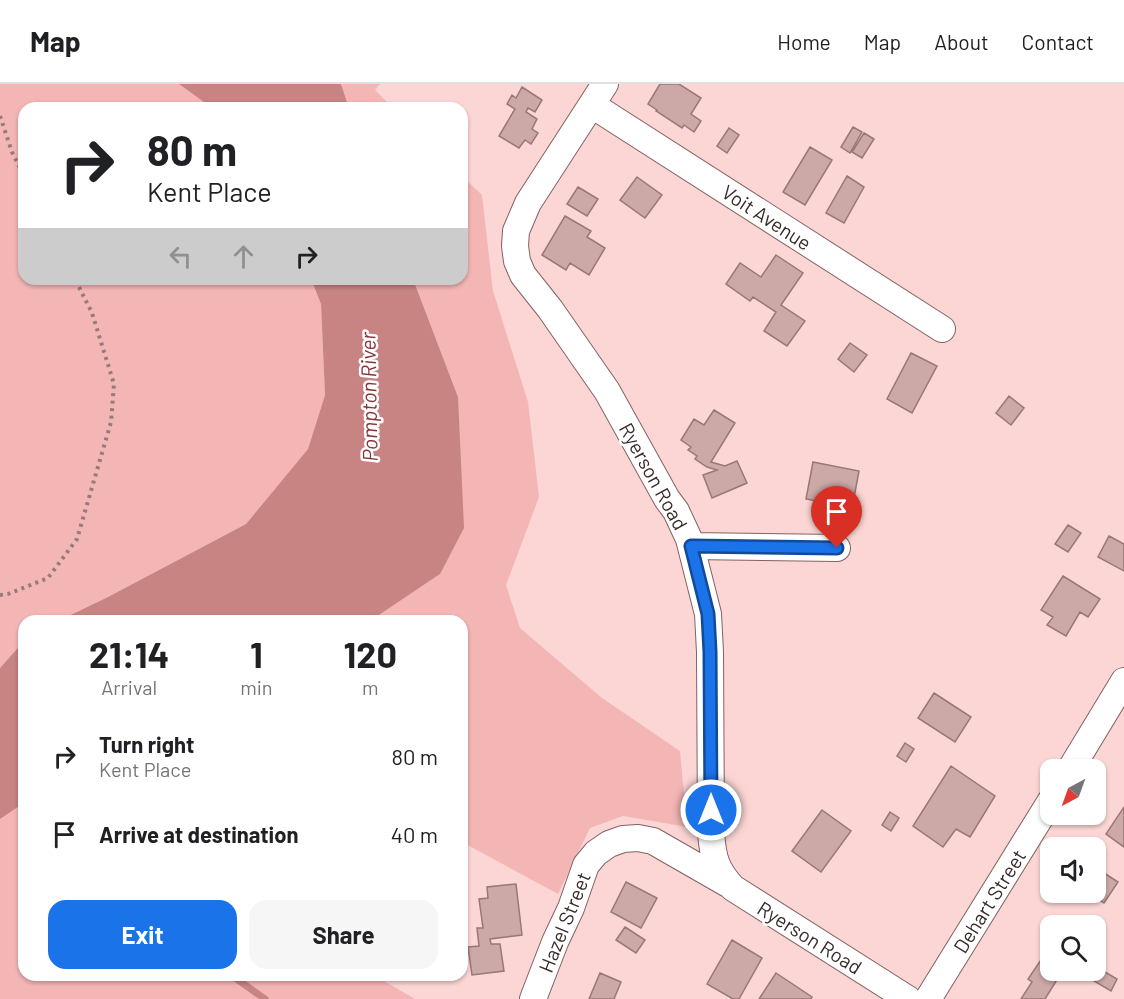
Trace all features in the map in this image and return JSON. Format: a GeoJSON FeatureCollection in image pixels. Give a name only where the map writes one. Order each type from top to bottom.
{"type":"FeatureCollection","features":[{"type":"Feature","properties":{"kind":"street","name":"Voit Avenue"},"geometry":{"type":"LineString","coordinates":[[598,94],[942,328]]}},
{"type":"Feature","properties":{"kind":"street","name":"Ryerson Road"},"geometry":{"type":"LineString","coordinates":[[598,94],[528,203],[516,231],[517,261],[523,275],[550,309],[607,392],[676,512],[691,546],[708,614],[712,848],[716,863],[730,886],[908,999]]}},
{"type":"Feature","properties":{"kind":"street"},"geometry":{"type":"LineString","coordinates":[[691,546],[837,548]]}},
{"type":"Feature","properties":{"kind":"street"},"geometry":{"type":"LineString","coordinates":[[1077,759],[1124,681]]}},
{"type":"Feature","properties":{"kind":"street","name":"Dehart Street"},"geometry":{"type":"LineString","coordinates":[[928,999],[1040,818]]}},
{"type":"Feature","properties":{"kind":"street","name":"Hazel Street"},"geometry":{"type":"LineString","coordinates":[[533,999],[571,908],[586,865],[596,853],[609,844],[623,839],[638,838],[653,841],[730,886]]}},
{"type":"Feature","properties":{"kind":"path"},"geometry":{"type":"LineString","coordinates":[[0,116],[18,164]]}},
{"type":"Feature","properties":{"kind":"path"},"geometry":{"type":"LineString","coordinates":[[0,595],[48,578],[77,539],[111,422],[114,384],[92,313],[78,285]]}},
{"type":"Feature","properties":{"kind":"shaded area"},"geometry":{"type":"Polygon","coordinates":[[[0,84],[179,84],[204,102],[18,102],[18,285],[313,285],[321,304],[325,395],[308,449],[246,524],[70,615],[18,615],[18,648],[0,668],[0,84]]]}},
{"type":"Feature","properties":{"kind":"shaded area"},"geometry":{"type":"Polygon","coordinates":[[[341,84],[380,84],[375,90],[387,102],[347,102],[341,84]]]}},
{"type":"Feature","properties":{"kind":"shaded area"},"geometry":{"type":"Polygon","coordinates":[[[468,182],[482,195],[493,291],[528,402],[539,497],[506,585],[520,628],[602,698],[680,751],[687,827],[623,816],[590,828],[558,894],[468,845],[468,615],[379,615],[440,574],[458,397],[415,285],[468,285],[468,182]]]}},
{"type":"Feature","properties":{"kind":"shaded area"},"geometry":{"type":"Polygon","coordinates":[[[18,807],[18,981],[384,981],[415,999],[0,999],[0,819],[18,807]]]}},
{"type":"Feature","properties":{"kind":"water"},"geometry":{"type":"Polygon","coordinates":[[[179,84],[341,84],[347,102],[204,102],[179,84]]]}},
{"type":"Feature","properties":{"kind":"water","name":"Pompton River"},"geometry":{"type":"Polygon","coordinates":[[[313,285],[415,285],[458,397],[464,528],[440,574],[379,615],[70,615],[246,524],[308,449],[325,395],[321,304],[313,285]]]}},
{"type":"Feature","properties":{"kind":"water"},"geometry":{"type":"Polygon","coordinates":[[[18,648],[18,807],[0,819],[0,668],[18,648]]]}},
{"type":"Feature","properties":{"kind":"building"},"geometry":{"type":"Polygon","coordinates":[[[660,84],[679,84],[701,98],[691,114],[701,121],[694,132],[684,125],[682,128],[648,104],[660,84]]]}},
{"type":"Feature","properties":{"kind":"building"},"geometry":{"type":"Polygon","coordinates":[[[522,87],[542,100],[535,112],[528,108],[526,112],[537,119],[532,129],[538,133],[531,144],[525,140],[519,148],[499,136],[515,109],[507,104],[512,95],[516,98],[522,87]]]}},
{"type":"Feature","properties":{"kind":"building"},"geometry":{"type":"Polygon","coordinates":[[[853,127],[862,132],[850,153],[841,147],[853,127]]]}},
{"type":"Feature","properties":{"kind":"building"},"geometry":{"type":"Polygon","coordinates":[[[729,128],[739,135],[727,153],[717,146],[729,128]]]}},
{"type":"Feature","properties":{"kind":"building"},"geometry":{"type":"Polygon","coordinates":[[[864,133],[874,139],[862,158],[852,152],[864,133]]]}},
{"type":"Feature","properties":{"kind":"building"},"geometry":{"type":"Polygon","coordinates":[[[810,147],[832,160],[805,205],[783,192],[810,147]]]}},
{"type":"Feature","properties":{"kind":"building"},"geometry":{"type":"Polygon","coordinates":[[[847,176],[864,187],[844,223],[826,213],[847,176]]]}},
{"type":"Feature","properties":{"kind":"building"},"geometry":{"type":"Polygon","coordinates":[[[637,177],[662,195],[645,218],[620,200],[637,177]]]}},
{"type":"Feature","properties":{"kind":"building"},"geometry":{"type":"Polygon","coordinates":[[[578,187],[598,199],[587,216],[567,204],[578,187]]]}},
{"type":"Feature","properties":{"kind":"building"},"geometry":{"type":"Polygon","coordinates":[[[565,216],[591,231],[587,237],[605,248],[589,275],[570,263],[566,270],[542,255],[565,216]]]}},
{"type":"Feature","properties":{"kind":"building"},"geometry":{"type":"Polygon","coordinates":[[[776,255],[803,273],[781,305],[805,321],[787,346],[764,331],[776,312],[753,297],[750,301],[726,284],[740,263],[761,277],[776,255]]]}},
{"type":"Feature","properties":{"kind":"building"},"geometry":{"type":"Polygon","coordinates":[[[850,343],[867,355],[854,372],[838,359],[850,343]]]}},
{"type":"Feature","properties":{"kind":"building"},"geometry":{"type":"Polygon","coordinates":[[[911,353],[937,366],[912,413],[887,399],[911,353]]]}},
{"type":"Feature","properties":{"kind":"building"},"geometry":{"type":"Polygon","coordinates":[[[1009,396],[1024,408],[1011,425],[996,413],[1009,396]]]}},
{"type":"Feature","properties":{"kind":"building"},"geometry":{"type":"Polygon","coordinates":[[[714,410],[735,423],[711,462],[725,466],[737,461],[747,483],[712,498],[703,475],[717,470],[695,459],[697,456],[688,450],[691,447],[681,440],[694,419],[704,425],[714,410]]]}},
{"type":"Feature","properties":{"kind":"building"},"geometry":{"type":"Polygon","coordinates":[[[813,462],[859,471],[852,508],[806,499],[813,462]]]}},
{"type":"Feature","properties":{"kind":"building"},"geometry":{"type":"Polygon","coordinates":[[[1068,525],[1081,533],[1068,552],[1055,544],[1068,525]]]}},
{"type":"Feature","properties":{"kind":"building"},"geometry":{"type":"Polygon","coordinates":[[[1109,536],[1124,544],[1124,571],[1098,557],[1109,536]]]}},
{"type":"Feature","properties":{"kind":"building"},"geometry":{"type":"Polygon","coordinates":[[[1063,576],[1100,599],[1088,617],[1080,612],[1066,636],[1047,625],[1053,617],[1041,610],[1063,576]]]}},
{"type":"Feature","properties":{"kind":"building"},"geometry":{"type":"Polygon","coordinates":[[[934,693],[971,717],[955,742],[918,718],[934,693]]]}},
{"type":"Feature","properties":{"kind":"building"},"geometry":{"type":"Polygon","coordinates":[[[905,743],[914,749],[906,762],[897,756],[905,743]]]}},
{"type":"Feature","properties":{"kind":"building"},"geometry":{"type":"Polygon","coordinates":[[[951,766],[995,796],[970,837],[956,829],[943,847],[913,826],[951,766]]]}},
{"type":"Feature","properties":{"kind":"building"},"geometry":{"type":"Polygon","coordinates":[[[1124,807],[1124,847],[1106,834],[1124,807]]]}},
{"type":"Feature","properties":{"kind":"building"},"geometry":{"type":"Polygon","coordinates":[[[822,810],[851,831],[821,872],[792,851],[822,810]]]}},
{"type":"Feature","properties":{"kind":"building"},"geometry":{"type":"Polygon","coordinates":[[[890,812],[899,818],[891,831],[882,825],[890,812]]]}},
{"type":"Feature","properties":{"kind":"building"},"geometry":{"type":"Polygon","coordinates":[[[1106,874],[1118,882],[1106,900],[1106,874]]]}},
{"type":"Feature","properties":{"kind":"building"},"geometry":{"type":"Polygon","coordinates":[[[626,882],[657,898],[641,928],[611,912],[626,882]]]}},
{"type":"Feature","properties":{"kind":"building"},"geometry":{"type":"Polygon","coordinates":[[[516,884],[522,935],[490,939],[491,944],[500,944],[504,971],[472,975],[468,947],[479,946],[477,928],[483,928],[479,899],[488,898],[487,887],[516,884]]]}},
{"type":"Feature","properties":{"kind":"building"},"geometry":{"type":"Polygon","coordinates":[[[625,927],[645,940],[636,953],[616,940],[625,927]]]}},
{"type":"Feature","properties":{"kind":"building"},"geometry":{"type":"Polygon","coordinates":[[[732,940],[762,958],[739,999],[733,999],[707,984],[732,940]]]}},
{"type":"Feature","properties":{"kind":"building"},"geometry":{"type":"Polygon","coordinates":[[[1040,961],[1040,981],[1056,981],[1045,999],[1021,999],[1032,982],[1028,979],[1040,961]]]}},
{"type":"Feature","properties":{"kind":"building"},"geometry":{"type":"Polygon","coordinates":[[[600,973],[621,982],[614,999],[589,999],[600,973]]]}},
{"type":"Feature","properties":{"kind":"building"},"geometry":{"type":"Polygon","coordinates":[[[776,973],[812,997],[811,999],[759,999],[776,973]]]}},
{"type":"Feature","properties":{"kind":"building"},"geometry":{"type":"Polygon","coordinates":[[[1106,973],[1117,979],[1111,991],[1094,981],[1106,981],[1106,973]]]}},
{"type":"Feature","properties":{"kind":"waterway"},"geometry":{"type":"LineString","coordinates":[[240,981],[265,999]]}},
{"type":"Feature","properties":{"kind":"route"},"geometry":{"type":"LineString","coordinates":[[711,810],[708,614],[691,546],[837,548]]}}]}
